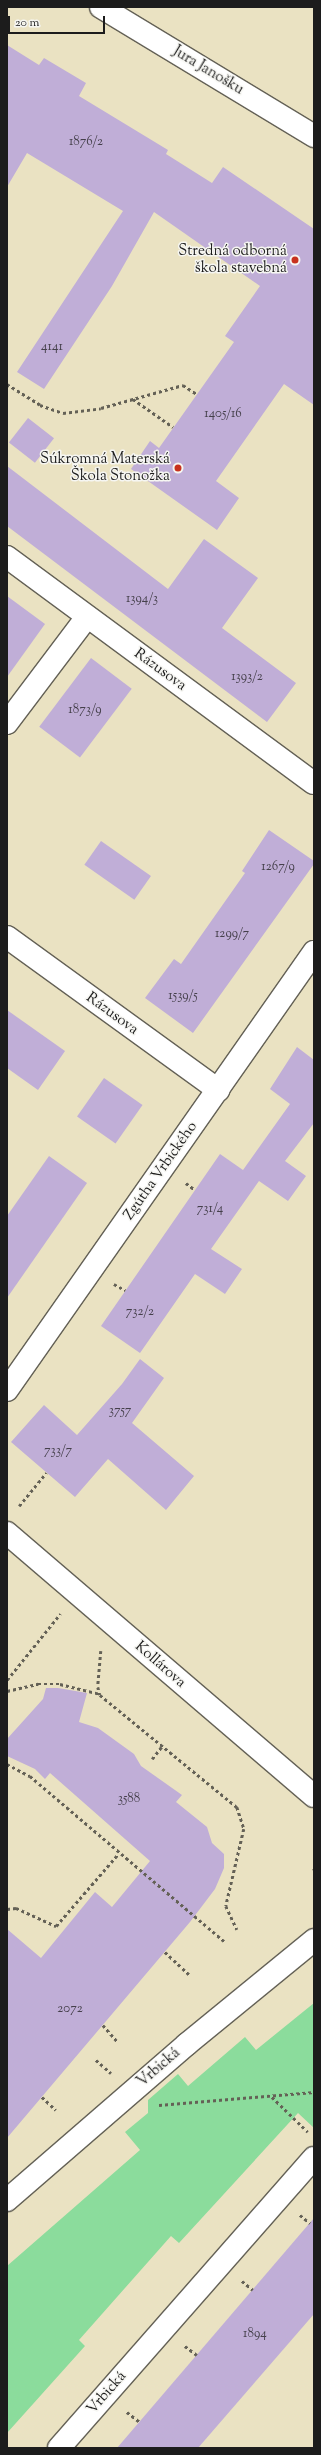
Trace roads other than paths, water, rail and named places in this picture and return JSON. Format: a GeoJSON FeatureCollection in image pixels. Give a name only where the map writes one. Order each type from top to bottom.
{"type":"FeatureCollection","features":[{"type":"Feature","properties":{"kind":"street","name":"Jura Janošku"},"geometry":{"type":"LineString","coordinates":[[101,7],[314,136]]}},
{"type":"Feature","properties":{"kind":"street","name":"Rázusova"},"geometry":{"type":"LineString","coordinates":[[7,557],[314,783]]}},
{"type":"Feature","properties":{"kind":"street"},"geometry":{"type":"LineString","coordinates":[[11,709],[87,617]]}},
{"type":"Feature","properties":{"kind":"street","name":"Rázusova"},"geometry":{"type":"LineString","coordinates":[[7,937],[218,1090]]}},
{"type":"Feature","properties":{"kind":"street","name":"Zgútha Vrbického"},"geometry":{"type":"LineString","coordinates":[[7,1390],[314,952]]}},
{"type":"Feature","properties":{"kind":"street","name":"Kollárova"},"geometry":{"type":"LineString","coordinates":[[7,1533],[314,1796]]}},
{"type":"Feature","properties":{"kind":"street","name":"Vrbická"},"geometry":{"type":"LineString","coordinates":[[7,2200],[187,2044],[314,1940]]}},
{"type":"Feature","properties":{"kind":"street","name":"Vrbická"},"geometry":{"type":"LineString","coordinates":[[59,2448],[314,2158]]}},
{"type":"Feature","properties":{"kind":"place","name":"Stredná odborná škola stavebná"},"geometry":{"type":"Point","coordinates":[295,260]}},
{"type":"Feature","properties":{"kind":"place","name":"Súkromná Materská Škola Stonožka"},"geometry":{"type":"Point","coordinates":[178,468]}}]}
